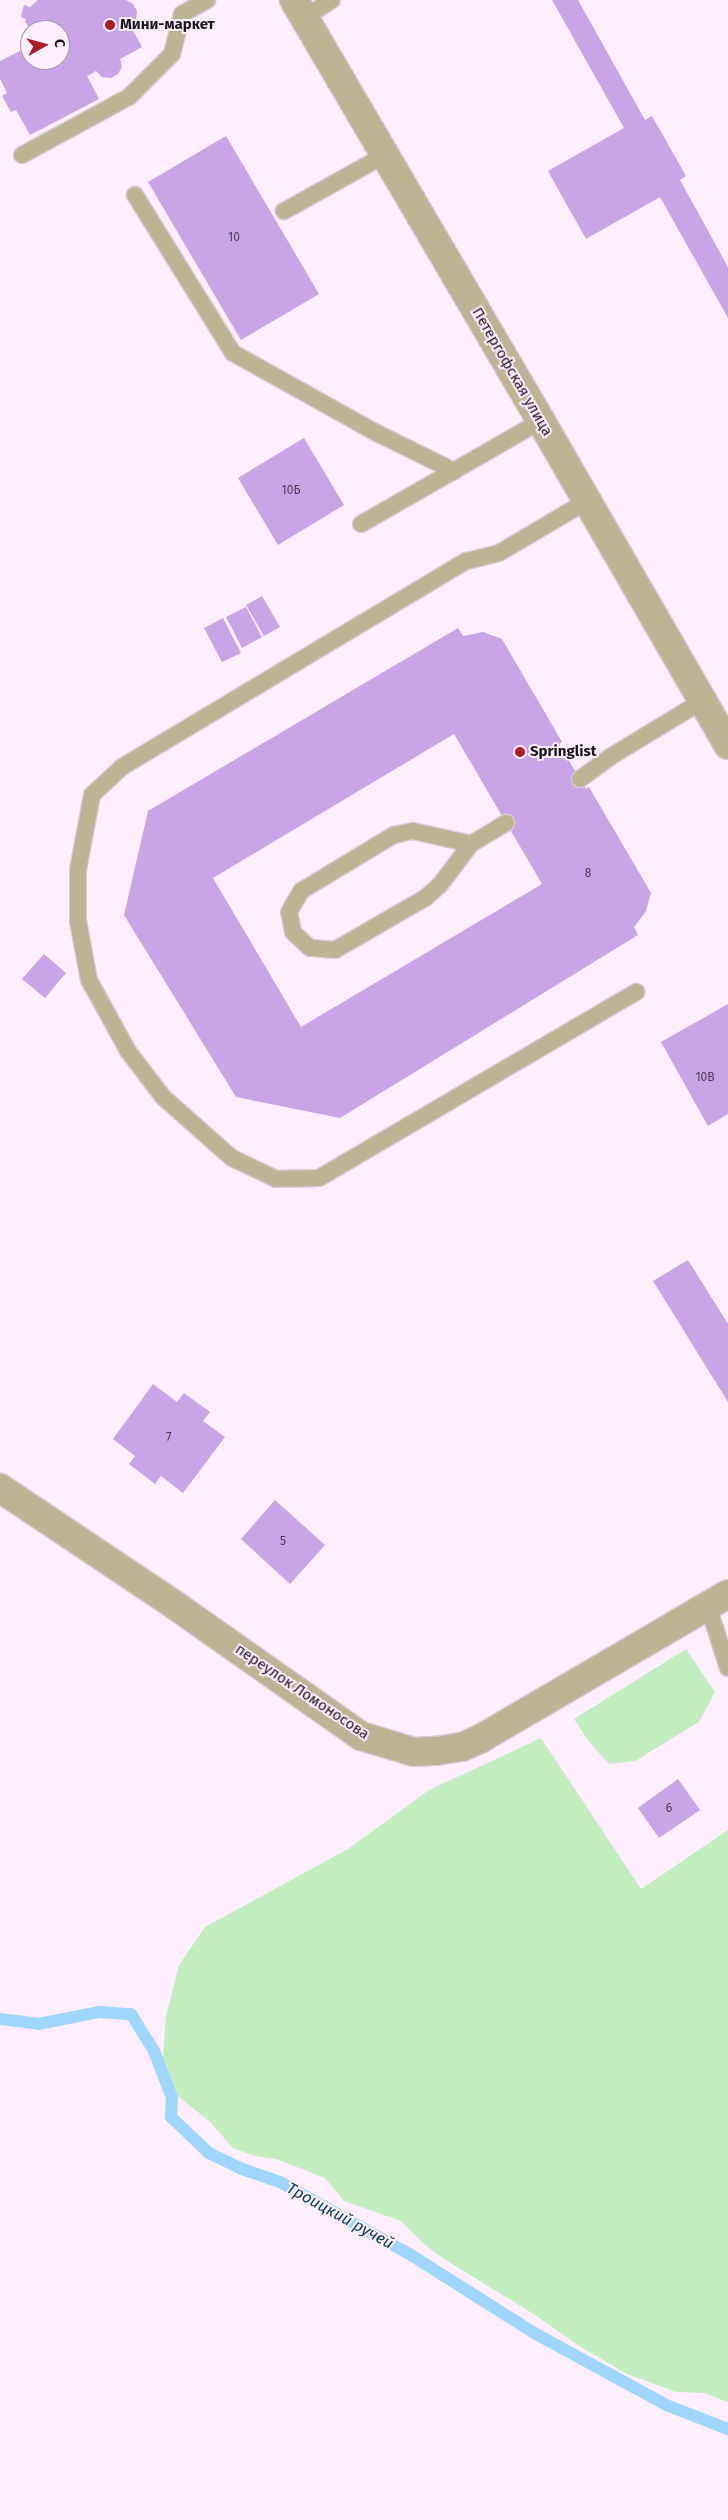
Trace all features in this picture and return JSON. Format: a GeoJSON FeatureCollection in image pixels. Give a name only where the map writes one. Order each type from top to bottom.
{"type":"FeatureCollection","features":[{"type":"Feature","properties":{"kind":"street","name":"Петергофская улица"},"geometry":{"type":"LineString","coordinates":[[299,9],[541,421],[728,746]]}},
{"type":"Feature","properties":{"kind":"street","name":"переулок Ломоносова"},"geometry":{"type":"LineString","coordinates":[[0,1488],[176,1606],[361,1736],[414,1752],[462,1747],[480,1739],[718,1600]]}},
{"type":"Feature","properties":{"kind":"lane"},"geometry":{"type":"LineString","coordinates":[[22,155],[129,97],[172,54],[182,14],[207,0]]}},
{"type":"Feature","properties":{"kind":"lane"},"geometry":{"type":"LineString","coordinates":[[299,9],[332,0]]}},
{"type":"Feature","properties":{"kind":"lane"},"geometry":{"type":"LineString","coordinates":[[284,210],[385,155]]}},
{"type":"Feature","properties":{"kind":"lane"},"geometry":{"type":"LineString","coordinates":[[135,194],[233,353],[376,433],[454,471]]}},
{"type":"Feature","properties":{"kind":"lane"},"geometry":{"type":"LineString","coordinates":[[361,524],[541,421]]}},
{"type":"Feature","properties":{"kind":"lane"},"geometry":{"type":"LineString","coordinates":[[587,501],[499,553],[466,561],[122,767],[92,795],[78,870],[78,921],[88,980],[128,1051],[163,1097],[232,1158],[276,1179],[318,1178],[636,992]]}},
{"type":"Feature","properties":{"kind":"lane"},"geometry":{"type":"LineString","coordinates":[[580,779],[610,758],[702,701]]}},
{"type":"Feature","properties":{"kind":"lane"},"geometry":{"type":"LineString","coordinates":[[471,844],[413,831],[394,835],[302,892],[289,912],[292,932],[310,948],[335,950],[425,898],[440,885],[471,844],[506,823]]}},
{"type":"Feature","properties":{"kind":"lane"},"geometry":{"type":"LineString","coordinates":[[718,1600],[728,1668]]}},
{"type":"Feature","properties":{"kind":"green space"},"geometry":{"type":"Polygon","coordinates":[[[686,1649],[715,1692],[699,1722],[635,1761],[609,1764],[589,1742],[574,1719],[686,1649]]]}},
{"type":"Feature","properties":{"kind":"green space"},"geometry":{"type":"Polygon","coordinates":[[[541,1738],[641,1889],[728,1830],[728,2402],[704,2393],[676,2392],[627,2374],[579,2346],[535,2315],[441,2257],[424,2244],[401,2221],[344,2201],[325,2178],[276,2159],[255,2156],[233,2148],[210,2122],[168,2088],[162,2068],[166,2016],[179,1965],[205,1927],[348,1849],[429,1790],[541,1738]]]}},
{"type":"Feature","properties":{"kind":"building"},"geometry":{"type":"Polygon","coordinates":[[[38,0],[126,0],[133,4],[137,11],[136,19],[130,25],[142,47],[120,59],[122,67],[118,74],[111,78],[102,77],[96,71],[87,76],[99,99],[30,135],[16,110],[11,112],[2,96],[7,93],[0,79],[0,61],[20,51],[20,70],[70,70],[70,20],[26,20],[21,17],[24,5],[30,7],[38,0]]]}},
{"type":"Feature","properties":{"kind":"building"},"geometry":{"type":"Polygon","coordinates":[[[552,0],[578,0],[645,120],[652,116],[686,176],[680,180],[728,267],[728,318],[660,197],[586,239],[548,171],[624,128],[552,0]]]}},
{"type":"Feature","properties":{"kind":"building"},"geometry":{"type":"Polygon","coordinates":[[[226,136],[319,294],[241,340],[148,182],[226,136]]]}},
{"type":"Feature","properties":{"kind":"building"},"geometry":{"type":"Polygon","coordinates":[[[304,438],[344,505],[278,545],[238,478],[304,438]]]}},
{"type":"Feature","properties":{"kind":"building"},"geometry":{"type":"Polygon","coordinates":[[[262,596],[280,627],[264,636],[246,605],[262,596]]]}},
{"type":"Feature","properties":{"kind":"building"},"geometry":{"type":"Polygon","coordinates":[[[246,607],[262,637],[242,648],[226,617],[246,607]]]}},
{"type":"Feature","properties":{"kind":"building"},"geometry":{"type":"Polygon","coordinates":[[[223,618],[241,653],[222,662],[204,628],[223,618]]]}},
{"type":"Feature","properties":{"kind":"building"},"geometry":{"type":"Polygon","coordinates":[[[458,628],[463,636],[483,632],[502,639],[562,742],[559,744],[586,789],[589,787],[651,893],[646,911],[634,927],[638,935],[340,1118],[236,1097],[124,915],[148,811],[458,628]],[[454,734],[213,878],[301,1027],[542,884],[454,734]]]}},
{"type":"Feature","properties":{"kind":"building"},"geometry":{"type":"Polygon","coordinates":[[[44,954],[66,973],[45,998],[22,979],[44,954]]]}},
{"type":"Feature","properties":{"kind":"building"},"geometry":{"type":"Polygon","coordinates":[[[728,1004],[728,1114],[708,1126],[661,1042],[728,1004]]]}},
{"type":"Feature","properties":{"kind":"building"},"geometry":{"type":"Polygon","coordinates":[[[688,1260],[728,1324],[728,1402],[653,1281],[688,1260]]]}},
{"type":"Feature","properties":{"kind":"building"},"geometry":{"type":"Polygon","coordinates":[[[153,1384],[177,1402],[184,1393],[210,1412],[203,1421],[225,1437],[183,1493],[161,1476],[155,1484],[129,1464],[135,1456],[113,1439],[153,1384]]]}},
{"type":"Feature","properties":{"kind":"building"},"geometry":{"type":"Polygon","coordinates":[[[275,1500],[325,1545],[290,1584],[241,1539],[275,1500]]]}},
{"type":"Feature","properties":{"kind":"building"},"geometry":{"type":"Polygon","coordinates":[[[678,1779],[700,1810],[659,1838],[638,1808],[678,1779]]]}},
{"type":"Feature","properties":{"kind":"waterway","name":"Троицкий ручей"},"geometry":{"type":"LineString","coordinates":[[0,2019],[38,2024],[100,2012],[131,2014],[154,2051],[172,2098],[171,2117],[209,2153],[242,2169],[280,2182],[411,2255],[536,2334],[666,2405],[728,2429]]}},
{"type":"Feature","properties":{"kind":"place","name":"Мини-маркет"},"geometry":{"type":"Point","coordinates":[110,25]}},
{"type":"Feature","properties":{"kind":"place","name":"Springlist"},"geometry":{"type":"Point","coordinates":[520,752]}}]}
